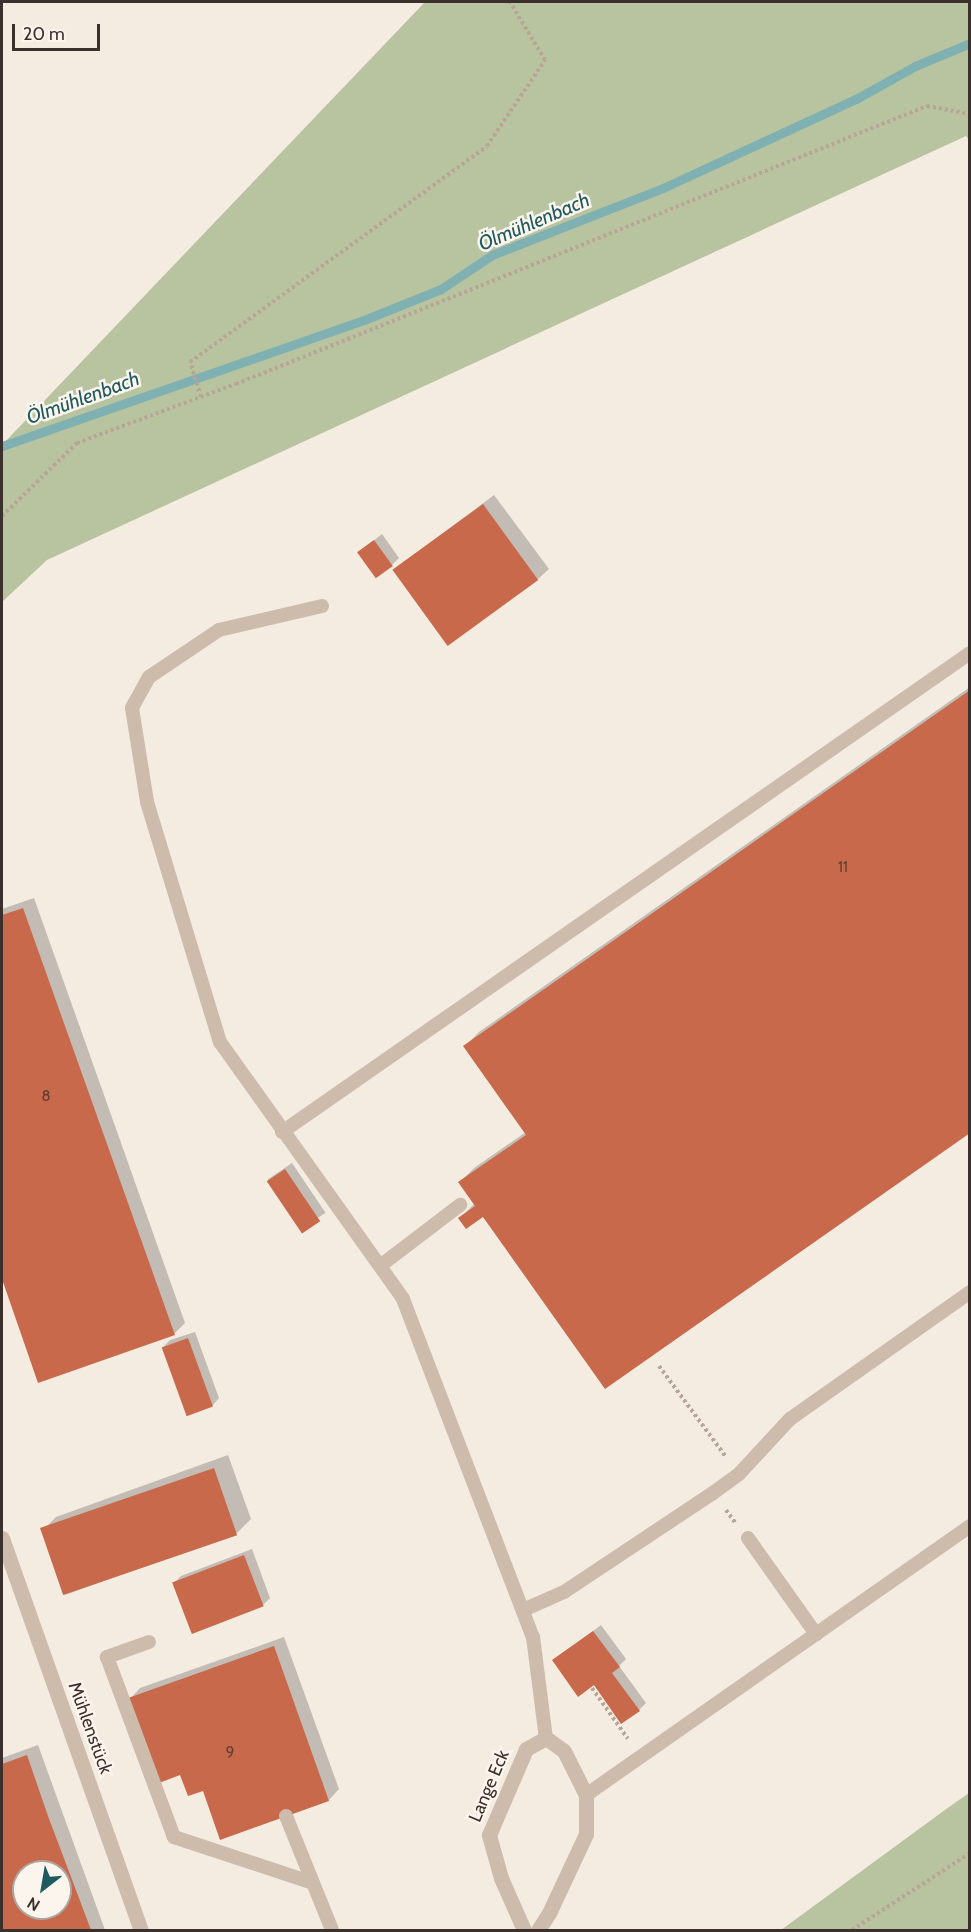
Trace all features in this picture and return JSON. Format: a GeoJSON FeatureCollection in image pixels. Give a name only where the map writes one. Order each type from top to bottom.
{"type":"FeatureCollection","features":[{"type":"Feature","properties":{"kind":"street","name":"Mühlenstück"},"geometry":{"type":"LineString","coordinates":[[2,1538],[141,1930]]}},
{"type":"Feature","properties":{"kind":"street"},"geometry":{"type":"LineString","coordinates":[[537,1930],[549,1913],[586,1834],[586,1795],[564,1751],[546,1738]]}},
{"type":"Feature","properties":{"kind":"street","name":"Lange Eck"},"geometry":{"type":"LineString","coordinates":[[524,1930],[501,1878],[489,1835],[526,1749],[546,1738]]}},
{"type":"Feature","properties":{"kind":"lane"},"geometry":{"type":"LineString","coordinates":[[322,606],[219,630],[149,677],[132,708],[147,802],[220,1042],[282,1132],[404,1299],[533,1636],[546,1738]]}},
{"type":"Feature","properties":{"kind":"lane"},"geometry":{"type":"LineString","coordinates":[[282,1132],[969,653]]}},
{"type":"Feature","properties":{"kind":"lane"},"geometry":{"type":"LineString","coordinates":[[380,1266],[460,1205]]}},
{"type":"Feature","properties":{"kind":"lane"},"geometry":{"type":"LineString","coordinates":[[523,1610],[564,1592],[713,1493],[739,1474],[790,1419],[969,1292]]}},
{"type":"Feature","properties":{"kind":"lane"},"geometry":{"type":"LineString","coordinates":[[586,1795],[969,1527]]}},
{"type":"Feature","properties":{"kind":"lane"},"geometry":{"type":"LineString","coordinates":[[748,1538],[816,1634]]}},
{"type":"Feature","properties":{"kind":"lane"},"geometry":{"type":"LineString","coordinates":[[149,1642],[107,1657],[174,1837],[313,1883]]}},
{"type":"Feature","properties":{"kind":"lane"},"geometry":{"type":"LineString","coordinates":[[286,1816],[332,1930]]}},
{"type":"Feature","properties":{"kind":"path"},"geometry":{"type":"LineString","coordinates":[[201,397],[190,362],[487,146],[545,60],[510,2]]}},
{"type":"Feature","properties":{"kind":"path"},"geometry":{"type":"LineString","coordinates":[[2,516],[77,443],[201,397],[927,106],[969,114]]}},
{"type":"Feature","properties":{"kind":"path"},"geometry":{"type":"LineString","coordinates":[[659,1366],[739,1474]]}},
{"type":"Feature","properties":{"kind":"path"},"geometry":{"type":"LineString","coordinates":[[713,1493],[748,1538]]}},
{"type":"Feature","properties":{"kind":"path"},"geometry":{"type":"LineString","coordinates":[[592,1688],[641,1757]]}},
{"type":"Feature","properties":{"kind":"path"},"geometry":{"type":"LineString","coordinates":[[852,1930],[969,1853]]}},
{"type":"Feature","properties":{"kind":"green space"},"geometry":{"type":"Polygon","coordinates":[[[425,2],[969,2],[969,140],[966,136],[47,560],[2,602],[2,445],[425,2]]]}},
{"type":"Feature","properties":{"kind":"green space"},"geometry":{"type":"Polygon","coordinates":[[[969,1793],[969,1930],[781,1930],[949,1807],[969,1793]]]}},
{"type":"Feature","properties":{"kind":"building"},"geometry":{"type":"Polygon","coordinates":[[[483,504],[538,580],[448,646],[392,570],[483,504]]]}},
{"type":"Feature","properties":{"kind":"building"},"geometry":{"type":"Polygon","coordinates":[[[374,540],[393,566],[376,578],[357,552],[374,540]]]}},
{"type":"Feature","properties":{"kind":"building"},"geometry":{"type":"Polygon","coordinates":[[[970,690],[970,1133],[605,1389],[483,1217],[466,1229],[458,1218],[475,1206],[458,1182],[526,1135],[463,1046],[970,690]]]}},
{"type":"Feature","properties":{"kind":"building"},"geometry":{"type":"Polygon","coordinates":[[[23,908],[175,1335],[38,1383],[2,1279],[2,915],[23,908]]]}},
{"type":"Feature","properties":{"kind":"building"},"geometry":{"type":"Polygon","coordinates":[[[285,1169],[320,1221],[302,1234],[267,1181],[285,1169]]]}},
{"type":"Feature","properties":{"kind":"building"},"geometry":{"type":"Polygon","coordinates":[[[188,1338],[213,1407],[187,1416],[162,1348],[188,1338]]]}},
{"type":"Feature","properties":{"kind":"building"},"geometry":{"type":"Polygon","coordinates":[[[214,1468],[237,1535],[63,1595],[40,1528],[214,1468]]]}},
{"type":"Feature","properties":{"kind":"building"},"geometry":{"type":"Polygon","coordinates":[[[244,1555],[264,1606],[192,1634],[172,1583],[244,1555]]]}},
{"type":"Feature","properties":{"kind":"building"},"geometry":{"type":"Polygon","coordinates":[[[593,1631],[620,1667],[612,1673],[640,1711],[621,1724],[594,1685],[578,1697],[552,1660],[593,1631]]]}},
{"type":"Feature","properties":{"kind":"building"},"geometry":{"type":"Polygon","coordinates":[[[274,1646],[329,1801],[220,1840],[203,1791],[188,1796],[180,1775],[159,1783],[128,1698],[274,1646]]]}},
{"type":"Feature","properties":{"kind":"building"},"geometry":{"type":"Polygon","coordinates":[[[27,1755],[65,1860],[12,1860],[12,1920],[72,1920],[72,1880],[91,1930],[2,1930],[2,1764],[27,1755]]]}},
{"type":"Feature","properties":{"kind":"waterway","name":"Ölmühlenbach"},"geometry":{"type":"LineString","coordinates":[[2,446],[364,320],[441,289],[492,255],[663,188],[856,99],[915,66],[970,43]]}}]}
